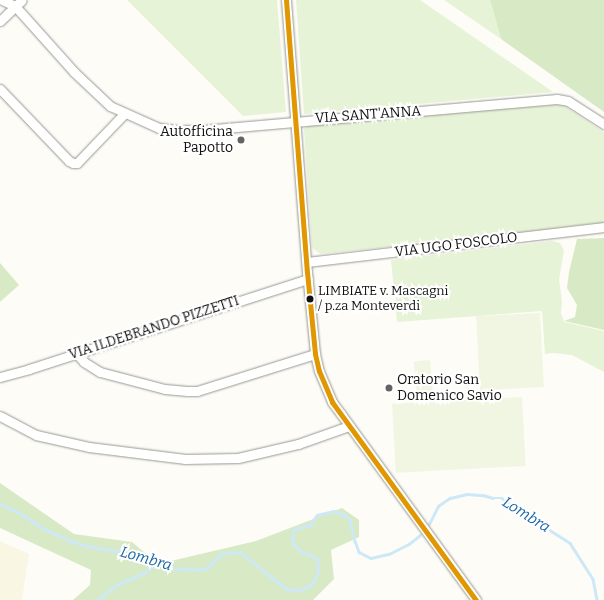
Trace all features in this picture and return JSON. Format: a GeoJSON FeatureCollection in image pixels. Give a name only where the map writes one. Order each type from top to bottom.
{"type":"FeatureCollection","features":[{"type":"Feature","properties":{"kind":"street","name":"VIA SANT'ANNA"},"geometry":{"type":"LineString","coordinates":[[2,0],[19,3],[94,92],[110,106],[158,128],[203,130],[557,99],[568,101],[604,124]]}},
{"type":"Feature","properties":{"kind":"street"},"geometry":{"type":"LineString","coordinates":[[286,0],[294,121],[308,279],[315,354],[319,371],[332,402],[476,600]]}},
{"type":"Feature","properties":{"kind":"street"},"geometry":{"type":"LineString","coordinates":[[0,21],[19,3]]}},
{"type":"Feature","properties":{"kind":"street"},"geometry":{"type":"LineString","coordinates":[[0,89],[73,163],[77,163],[125,114]]}},
{"type":"Feature","properties":{"kind":"street","name":"VIA UGO FOSCOLO"},"geometry":{"type":"LineString","coordinates":[[307,262],[604,227]]}},
{"type":"Feature","properties":{"kind":"street","name":"VIA ILDEBRANDO PIZZETTI"},"geometry":{"type":"LineString","coordinates":[[0,377],[308,279]]}},
{"type":"Feature","properties":{"kind":"street"},"geometry":{"type":"LineString","coordinates":[[76,353],[84,362],[100,372],[165,389],[187,391],[197,391],[315,354]]}},
{"type":"Feature","properties":{"kind":"street"},"geometry":{"type":"LineString","coordinates":[[0,416],[36,435],[43,437],[90,447],[185,459],[238,458],[298,444],[349,426]]}},
{"type":"Feature","properties":{"kind":"shaded area"},"geometry":{"type":"Polygon","coordinates":[[[0,541],[29,554],[22,600],[0,600],[0,541]]]}},
{"type":"Feature","properties":{"kind":"green space"},"geometry":{"type":"Polygon","coordinates":[[[127,0],[277,0],[286,112],[243,116],[127,0]]]}},
{"type":"Feature","properties":{"kind":"green space"},"geometry":{"type":"Polygon","coordinates":[[[296,0],[420,0],[553,92],[304,114],[296,0]]]}},
{"type":"Feature","properties":{"kind":"green space"},"geometry":{"type":"Polygon","coordinates":[[[444,0],[490,0],[501,39],[444,0]]]}},
{"type":"Feature","properties":{"kind":"green space"},"geometry":{"type":"Polygon","coordinates":[[[490,0],[604,0],[604,112],[501,39],[490,0]]]}},
{"type":"Feature","properties":{"kind":"green space"},"geometry":{"type":"Polygon","coordinates":[[[561,104],[604,132],[604,222],[598,225],[321,254],[312,248],[304,129],[308,125],[561,104]]]}},
{"type":"Feature","properties":{"kind":"green space"},"geometry":{"type":"Polygon","coordinates":[[[604,238],[604,330],[564,321],[575,317],[577,305],[567,288],[569,272],[577,239],[604,238]]]}},
{"type":"Feature","properties":{"kind":"green space"},"geometry":{"type":"Polygon","coordinates":[[[552,241],[560,243],[564,250],[559,280],[562,301],[561,313],[564,322],[604,331],[604,372],[572,355],[553,353],[545,354],[542,311],[397,322],[391,260],[552,241]]]}},
{"type":"Feature","properties":{"kind":"green space"},"geometry":{"type":"Polygon","coordinates":[[[0,263],[19,285],[0,302],[0,263]]]}},
{"type":"Feature","properties":{"kind":"green space"},"geometry":{"type":"Polygon","coordinates":[[[540,313],[544,387],[480,390],[476,316],[540,313]]]}},
{"type":"Feature","properties":{"kind":"green space"},"geometry":{"type":"Polygon","coordinates":[[[430,360],[433,394],[417,395],[414,361],[430,360]]]}},
{"type":"Feature","properties":{"kind":"green space"},"geometry":{"type":"Polygon","coordinates":[[[522,397],[526,466],[396,473],[392,404],[522,397]]]}},
{"type":"Feature","properties":{"kind":"green space"},"geometry":{"type":"Polygon","coordinates":[[[0,483],[74,534],[132,542],[158,564],[256,541],[342,508],[359,520],[359,537],[331,550],[334,579],[313,600],[73,600],[90,585],[91,570],[0,528],[0,483]]]}},
{"type":"Feature","properties":{"kind":"waterway","name":"Lombra"},"geometry":{"type":"LineString","coordinates":[[429,524],[438,506],[450,498],[467,494],[502,498],[570,543],[593,579],[597,600]]}},
{"type":"Feature","properties":{"kind":"waterway","name":"Lombra"},"geometry":{"type":"LineString","coordinates":[[0,504],[18,512],[44,529],[71,541],[86,546],[125,552],[166,568],[199,570],[208,567],[221,554],[240,552],[285,588],[297,590],[303,589],[312,584],[317,575],[318,566],[316,558],[301,552],[294,545],[292,540],[293,532],[295,529],[310,525],[317,515],[334,511],[345,515],[350,520],[359,552],[371,558],[389,554],[409,544],[420,535]]}},
{"type":"Feature","properties":{"kind":"waterway"},"geometry":{"type":"LineString","coordinates":[[97,600],[117,585],[142,574],[156,565]]}},
{"type":"Feature","properties":{"kind":"transit line"},"geometry":{"type":"LineString","coordinates":[[286,0],[307,272],[315,354],[319,371],[332,402],[476,600]]}},
{"type":"Feature","properties":{"kind":"place","name":"Autofficina Papotto"},"geometry":{"type":"Point","coordinates":[241,140]}},
{"type":"Feature","properties":{"kind":"place","name":"LIMBIATE v. Mascagni / p.za Monteverdi"},"geometry":{"type":"Point","coordinates":[310,299]}},
{"type":"Feature","properties":{"kind":"place","name":"Oratorio San Domenico Savio"},"geometry":{"type":"Point","coordinates":[389,388]}}]}
